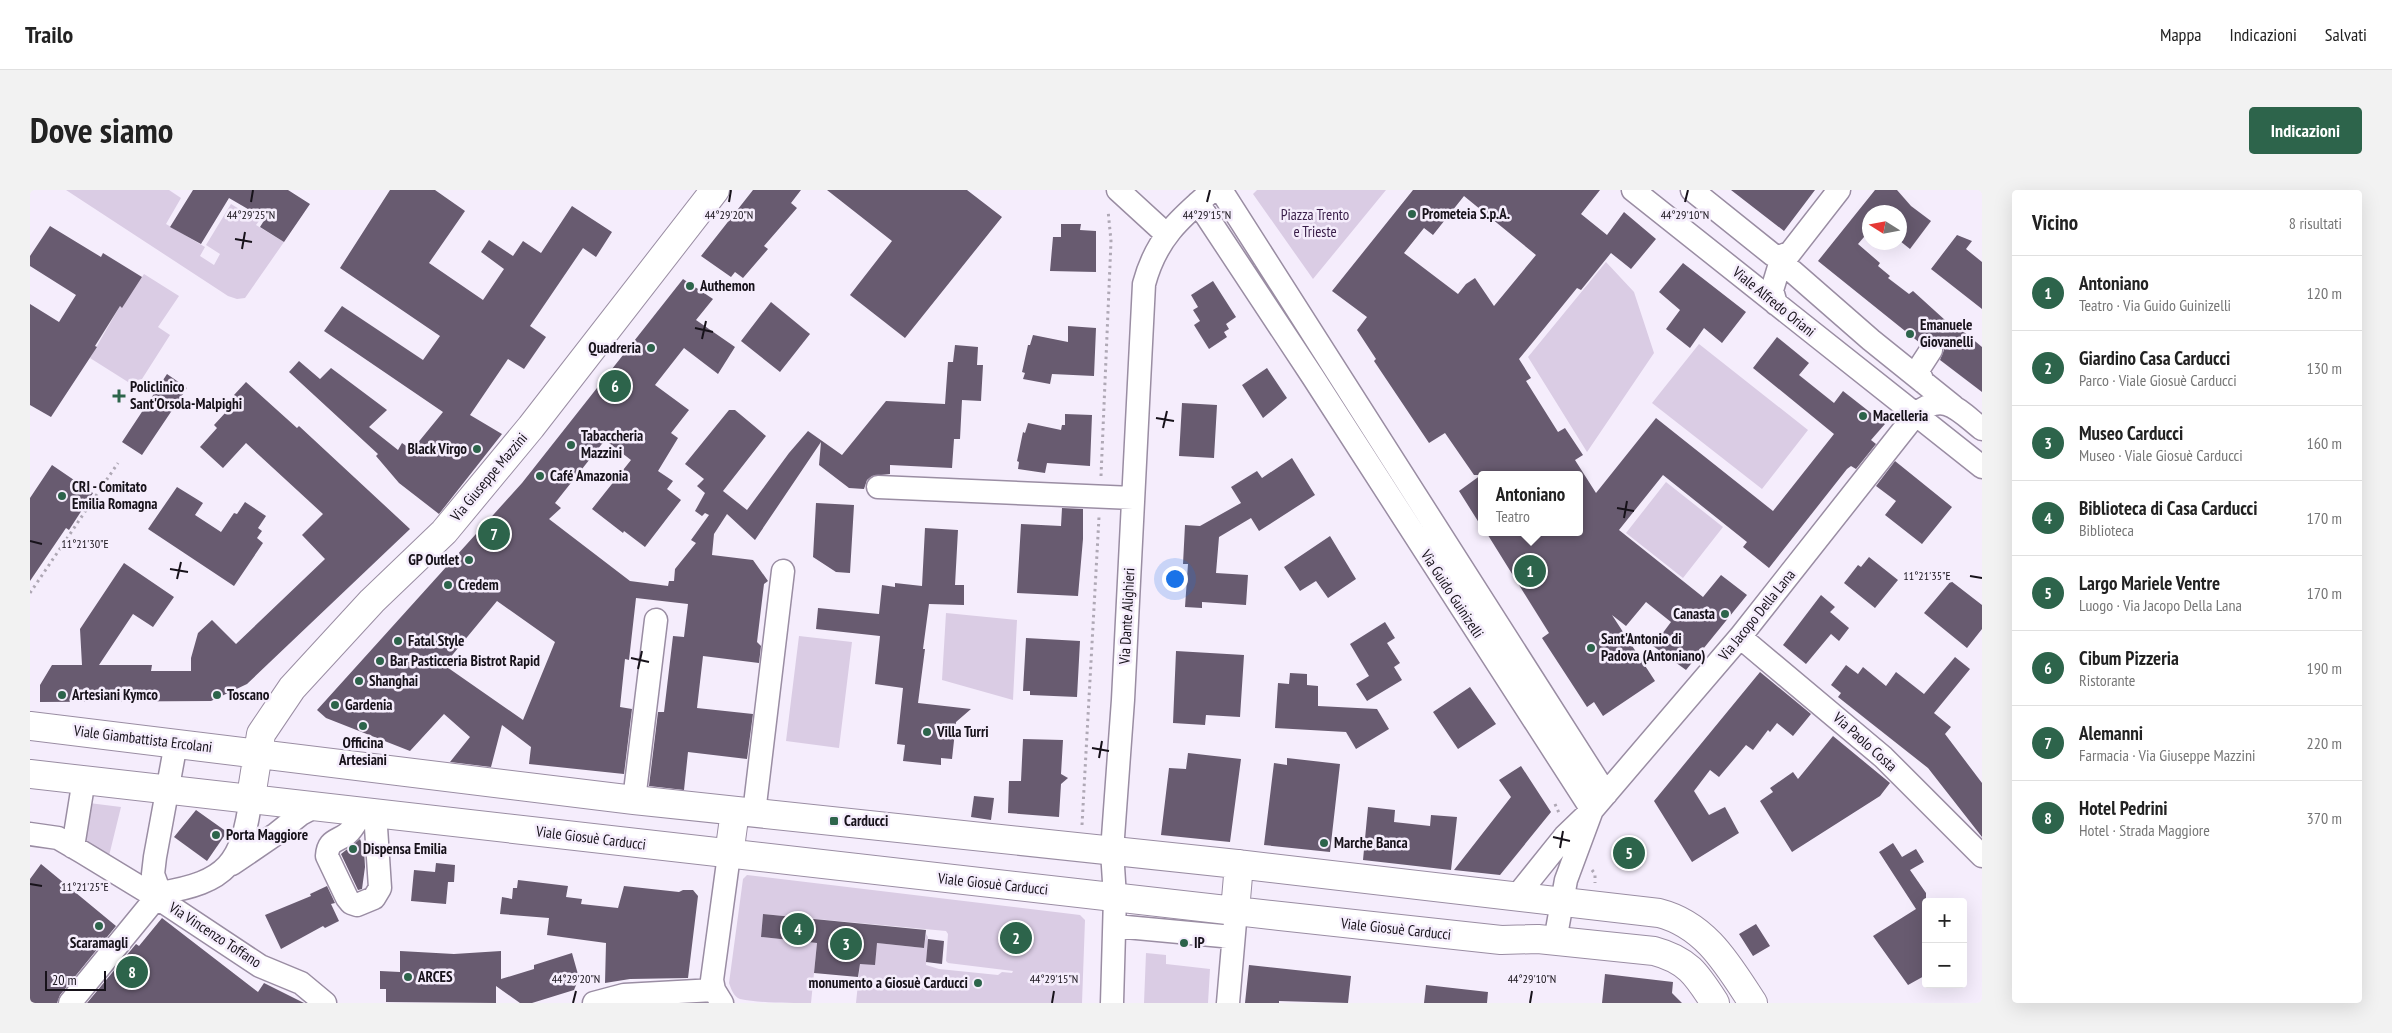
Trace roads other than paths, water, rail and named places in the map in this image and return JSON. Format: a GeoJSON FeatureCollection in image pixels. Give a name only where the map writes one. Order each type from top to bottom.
{"type":"FeatureCollection","features":[{"type":"Feature","properties":{"kind":"main road","name":"Via Giuseppe Mazzini"},"geometry":{"type":"LineString","coordinates":[[251,797],[257,754],[265,726],[292,688],[372,601],[444,532],[530,427],[715,190]]}},
{"type":"Feature","properties":{"kind":"main road","name":"Viale Giambattista Ercolani"},"geometry":{"type":"LineString","coordinates":[[30,726],[257,754]]}},
{"type":"Feature","properties":{"kind":"main road"},"geometry":{"type":"LineString","coordinates":[[257,754],[634,800],[1239,864],[1516,897],[1645,910],[1683,921],[1714,947],[1753,1003]]}},
{"type":"Feature","properties":{"kind":"main road"},"geometry":{"type":"LineString","coordinates":[[369,811],[380,770]]}},
{"type":"Feature","properties":{"kind":"main road"},"geometry":{"type":"LineString","coordinates":[[30,774],[251,797]]}},
{"type":"Feature","properties":{"kind":"main road","name":"Viale Giosuè Carducci"},"geometry":{"type":"LineString","coordinates":[[251,797],[729,855],[1116,897],[1234,924],[1501,940],[1555,940],[1654,951],[1669,955],[1692,969],[1715,1003]]}},
{"type":"Feature","properties":{"kind":"main road"},"geometry":{"type":"LineString","coordinates":[[729,855],[744,812]]}},
{"type":"Feature","properties":{"kind":"main road"},"geometry":{"type":"LineString","coordinates":[[1234,924],[1239,864]]}},
{"type":"Feature","properties":{"kind":"street"},"geometry":{"type":"LineString","coordinates":[[1118,190],[1166,234],[1206,196]]}},
{"type":"Feature","properties":{"kind":"street","name":"Via Guido Guinizelli"},"geometry":{"type":"LineString","coordinates":[[1221,190],[1333,364],[1599,802]]}},
{"type":"Feature","properties":{"kind":"street","name":"Viale Alfredo Oriani"},"geometry":{"type":"LineString","coordinates":[[1633,190],[1982,467]]}},
{"type":"Feature","properties":{"kind":"street"},"geometry":{"type":"LineString","coordinates":[[1692,190],[1773,255],[1791,262],[1871,340],[1982,429]]}},
{"type":"Feature","properties":{"kind":"street"},"geometry":{"type":"LineString","coordinates":[[1776,304],[1772,290],[1775,277],[1791,262],[1839,190]]}},
{"type":"Feature","properties":{"kind":"street","name":"Via Guido Guinizelli"},"geometry":{"type":"LineString","coordinates":[[1206,196],[1313,377],[1599,802]]}},
{"type":"Feature","properties":{"kind":"street","name":"Via Dante Alighieri"},"geometry":{"type":"LineString","coordinates":[[1112,1003],[1116,897],[1112,851],[1123,700],[1144,284],[1149,264],[1166,234]]}},
{"type":"Feature","properties":{"kind":"street"},"geometry":{"type":"LineString","coordinates":[[1923,382],[1918,370],[1931,350]]}},
{"type":"Feature","properties":{"kind":"street"},"geometry":{"type":"LineString","coordinates":[[1313,377],[1333,364]]}},
{"type":"Feature","properties":{"kind":"street"},"geometry":{"type":"LineString","coordinates":[[1916,414],[1936,402],[1953,406]]}},
{"type":"Feature","properties":{"kind":"street","name":"Via Jacopo Della Lana"},"geometry":{"type":"LineString","coordinates":[[1516,897],[1560,842],[1599,802],[1740,636],[1916,414]]}},
{"type":"Feature","properties":{"kind":"street"},"geometry":{"type":"LineString","coordinates":[[878,487],[1133,498]]}},
{"type":"Feature","properties":{"kind":"street"},"geometry":{"type":"LineString","coordinates":[[744,812],[783,571]]}},
{"type":"Feature","properties":{"kind":"street"},"geometry":{"type":"LineString","coordinates":[[634,800],[656,620]]}},
{"type":"Feature","properties":{"kind":"street","name":"Via Paolo Costa"},"geometry":{"type":"LineString","coordinates":[[1740,636],[1883,758],[1982,856]]}},
{"type":"Feature","properties":{"kind":"street"},"geometry":{"type":"LineString","coordinates":[[158,895],[153,874],[176,743]]}},
{"type":"Feature","properties":{"kind":"street"},"geometry":{"type":"LineString","coordinates":[[73,847],[84,780]]}},
{"type":"Feature","properties":{"kind":"street"},"geometry":{"type":"LineString","coordinates":[[228,866],[245,835],[251,797]]}},
{"type":"Feature","properties":{"kind":"street","name":"Via Jacopo Della Lana"},"geometry":{"type":"LineString","coordinates":[[1555,940],[1561,902],[1569,870],[1599,802]]}},
{"type":"Feature","properties":{"kind":"street"},"geometry":{"type":"LineString","coordinates":[[70,1003],[158,895],[206,882],[276,834],[301,814],[318,805]]}},
{"type":"Feature","properties":{"kind":"street","name":"Via Vincenzo Toffano"},"geometry":{"type":"LineString","coordinates":[[30,834],[58,838],[158,895],[260,966],[301,984],[325,1003]]}},
{"type":"Feature","properties":{"kind":"street"},"geometry":{"type":"LineString","coordinates":[[594,1003],[624,995],[718,996],[712,980],[729,855]]}},
{"type":"Feature","properties":{"kind":"street"},"geometry":{"type":"LineString","coordinates":[[1115,926],[1234,924],[1228,1003]]}},
{"type":"Feature","properties":{"kind":"place","name":"Prometeia S.p.A."},"geometry":{"type":"Point","coordinates":[1412,214]}},
{"type":"Feature","properties":{"kind":"place","name":"Authemon"},"geometry":{"type":"Point","coordinates":[690,286]}},
{"type":"Feature","properties":{"kind":"place","name":"Emanuele Giovanelli"},"geometry":{"type":"Point","coordinates":[1910,334]}},
{"type":"Feature","properties":{"kind":"place","name":"Quadreria"},"geometry":{"type":"Point","coordinates":[651,348]}},
{"type":"Feature","properties":{"kind":"place","name":"Cibum Pizzeria"},"geometry":{"type":"Point","coordinates":[615,386]}},
{"type":"Feature","properties":{"kind":"place","name":"Policlinico Sant'Orsola-Malpighi"},"geometry":{"type":"Point","coordinates":[119,396]}},
{"type":"Feature","properties":{"kind":"place","name":"Macelleria"},"geometry":{"type":"Point","coordinates":[1863,416]}},
{"type":"Feature","properties":{"kind":"place","name":"Tabaccheria Mazzini"},"geometry":{"type":"Point","coordinates":[571,445]}},
{"type":"Feature","properties":{"kind":"place","name":"Black Virgo"},"geometry":{"type":"Point","coordinates":[477,449]}},
{"type":"Feature","properties":{"kind":"place","name":"Café Amazonia"},"geometry":{"type":"Point","coordinates":[540,476]}},
{"type":"Feature","properties":{"kind":"place","name":"CRI - Comitato Emilia Romagna"},"geometry":{"type":"Point","coordinates":[62,496]}},
{"type":"Feature","properties":{"kind":"place","name":"Alemanni"},"geometry":{"type":"Point","coordinates":[494,534]}},
{"type":"Feature","properties":{"kind":"place","name":"GP Outlet"},"geometry":{"type":"Point","coordinates":[469,560]}},
{"type":"Feature","properties":{"kind":"place","name":"Antoniano"},"geometry":{"type":"Point","coordinates":[1530,571]}},
{"type":"Feature","properties":{"kind":"place","name":"Credem"},"geometry":{"type":"Point","coordinates":[448,585]}},
{"type":"Feature","properties":{"kind":"place","name":"Canasta"},"geometry":{"type":"Point","coordinates":[1725,614]}},
{"type":"Feature","properties":{"kind":"place","name":"Fatal Style"},"geometry":{"type":"Point","coordinates":[398,641]}},
{"type":"Feature","properties":{"kind":"place","name":"Sant'Antonio di Padova (Antoniano)"},"geometry":{"type":"Point","coordinates":[1591,648]}},
{"type":"Feature","properties":{"kind":"place","name":"Bar Pasticceria Bistrot Rapid"},"geometry":{"type":"Point","coordinates":[380,661]}},
{"type":"Feature","properties":{"kind":"place","name":"Shanghai"},"geometry":{"type":"Point","coordinates":[359,681]}},
{"type":"Feature","properties":{"kind":"place","name":"Artesiani Kymco"},"geometry":{"type":"Point","coordinates":[62,695]}},
{"type":"Feature","properties":{"kind":"place","name":"Toscano"},"geometry":{"type":"Point","coordinates":[217,695]}},
{"type":"Feature","properties":{"kind":"place","name":"Gardenia"},"geometry":{"type":"Point","coordinates":[335,705]}},
{"type":"Feature","properties":{"kind":"place","name":"Officina Artesiani"},"geometry":{"type":"Point","coordinates":[363,726]}},
{"type":"Feature","properties":{"kind":"place","name":"Villa Turri"},"geometry":{"type":"Point","coordinates":[927,732]}},
{"type":"Feature","properties":{"kind":"place","name":"Carducci"},"geometry":{"type":"Point","coordinates":[834,821]}},
{"type":"Feature","properties":{"kind":"place","name":"Porta Maggiore"},"geometry":{"type":"Point","coordinates":[216,835]}},
{"type":"Feature","properties":{"kind":"place","name":"Marche Banca"},"geometry":{"type":"Point","coordinates":[1324,843]}},
{"type":"Feature","properties":{"kind":"place","name":"Dispensa Emilia"},"geometry":{"type":"Point","coordinates":[353,849]}},
{"type":"Feature","properties":{"kind":"place","name":"Largo Mariele Ventre"},"geometry":{"type":"Point","coordinates":[1629,853]}},
{"type":"Feature","properties":{"kind":"place","name":"Scaramagli"},"geometry":{"type":"Point","coordinates":[99,926]}},
{"type":"Feature","properties":{"kind":"place","name":"Biblioteca di Casa Carducci"},"geometry":{"type":"Point","coordinates":[798,929]}},
{"type":"Feature","properties":{"kind":"place","name":"Giardino Casa Carducci"},"geometry":{"type":"Point","coordinates":[1016,938]}},
{"type":"Feature","properties":{"kind":"place","name":"IP"},"geometry":{"type":"Point","coordinates":[1184,943]}},
{"type":"Feature","properties":{"kind":"place","name":"Museo Carducci"},"geometry":{"type":"Point","coordinates":[846,944]}},
{"type":"Feature","properties":{"kind":"place","name":"Hotel Pedrini"},"geometry":{"type":"Point","coordinates":[132,972]}},
{"type":"Feature","properties":{"kind":"place","name":"ARCES"},"geometry":{"type":"Point","coordinates":[408,977]}},
{"type":"Feature","properties":{"kind":"place","name":"monumento a Giosuè Carducci"},"geometry":{"type":"Point","coordinates":[978,983]}},
{"type":"Feature","properties":{"kind":"park label","name":"Piazza Trento e Trieste"},"geometry":{"type":"Point","coordinates":[1315,224]}}]}
